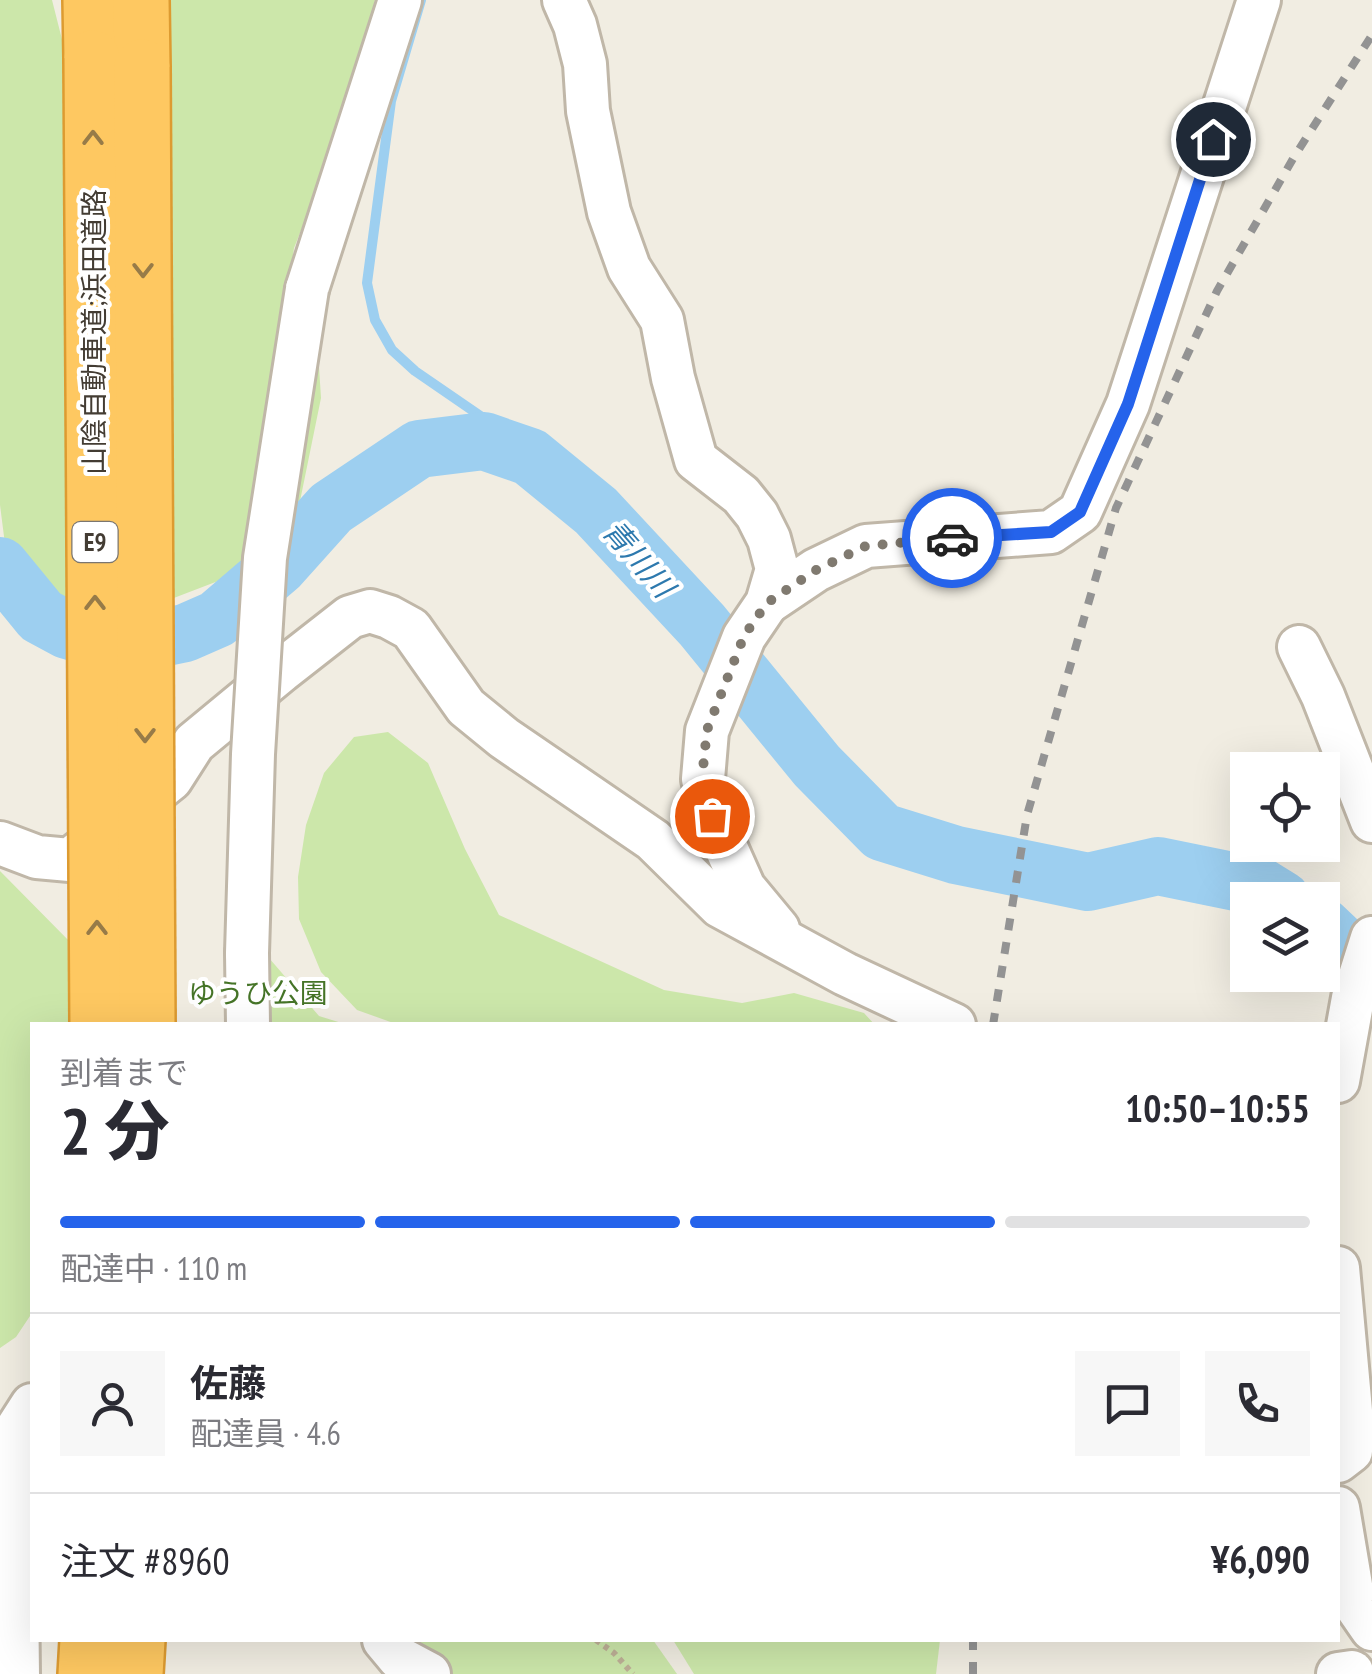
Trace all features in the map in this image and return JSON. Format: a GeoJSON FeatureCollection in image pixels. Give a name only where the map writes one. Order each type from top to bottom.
{"type":"FeatureCollection","features":[{"type":"Feature","properties":{"kind":"highway","name":"山陰自動車道;浜田道路"},"geometry":{"type":"LineString","coordinates":[[91,0],[117,63],[146,1022]]}},
{"type":"Feature","properties":{"kind":"highway","name":"山陰自動車道;浜田道路"},"geometry":{"type":"LineString","coordinates":[[98,1022],[117,63],[141,0]]}},
{"type":"Feature","properties":{"kind":"highway"},"geometry":{"type":"LineString","coordinates":[[86,1674],[88,1642]]}},
{"type":"Feature","properties":{"kind":"highway"},"geometry":{"type":"LineString","coordinates":[[134,1674],[137,1642]]}},
{"type":"Feature","properties":{"kind":"highway"},"geometry":{"type":"LineString","coordinates":[[170,1674],[171,1642]]}},
{"type":"Feature","properties":{"kind":"street"},"geometry":{"type":"LineString","coordinates":[[248,1022],[254,754],[265,558],[307,289],[400,0]]}},
{"type":"Feature","properties":{"kind":"street"},"geometry":{"type":"LineString","coordinates":[[564,0],[576,25],[585,64],[596,161],[618,239],[630,268],[662,320],[696,460],[741,495],[758,515],[777,569],[707,730],[702,778],[712,816],[744,888],[788,941]]}},
{"type":"Feature","properties":{"kind":"street"},"geometry":{"type":"LineString","coordinates":[[756,620],[816,570],[866,546],[1051,532],[1080,512],[1128,404],[1258,0]]}},
{"type":"Feature","properties":{"kind":"street"},"geometry":{"type":"LineString","coordinates":[[0,843],[36,858],[70,860],[172,779],[194,743],[281,671],[350,617],[370,612],[389,617],[411,630],[466,707],[504,738],[653,840],[720,906],[948,1022]]}},
{"type":"Feature","properties":{"kind":"street"},"geometry":{"type":"LineString","coordinates":[[1299,647],[1372,820]]}},
{"type":"Feature","properties":{"kind":"street"},"geometry":{"type":"LineString","coordinates":[[1340,1070],[1353,998],[1372,938]]}},
{"type":"Feature","properties":{"kind":"street"},"geometry":{"type":"LineString","coordinates":[[1340,1290],[1352,1422],[1351,1451],[1340,1459]]}},
{"type":"Feature","properties":{"kind":"street"},"geometry":{"type":"LineString","coordinates":[[18,1674],[12,1459],[16,1430],[30,1408]]}},
{"type":"Feature","properties":{"kind":"street"},"geometry":{"type":"LineString","coordinates":[[1340,1520],[1354,1603],[1372,1629]]}},
{"type":"Feature","properties":{"kind":"street"},"geometry":{"type":"LineString","coordinates":[[386,1642],[399,1658],[428,1674]]}},
{"type":"Feature","properties":{"kind":"path"},"geometry":{"type":"LineString","coordinates":[[599,1642],[634,1674]]}},
{"type":"Feature","properties":{"kind":"green space"},"geometry":{"type":"Polygon","coordinates":[[[0,0],[52,0],[68,63],[166,50],[170,0],[375,0],[348,113],[294,248],[286,307],[318,351],[321,398],[299,506],[239,573],[119,619],[73,613],[33,581],[6,552],[0,505],[0,0]]]}},
{"type":"Feature","properties":{"kind":"green space"},"geometry":{"type":"Polygon","coordinates":[[[388,732],[428,763],[499,915],[664,990],[742,1003],[794,993],[864,1013],[872,1022],[391,1022],[357,1010],[321,972],[299,919],[298,877],[306,825],[324,773],[354,737],[388,732]]]}},
{"type":"Feature","properties":{"kind":"green space"},"geometry":{"type":"Polygon","coordinates":[[[0,871],[75,947],[68,1022],[30,1022],[30,1316],[16,1337],[0,1348],[0,871]]]}},
{"type":"Feature","properties":{"kind":"green space","name":"ゆうひ公園"},"geometry":{"type":"Polygon","coordinates":[[[226,958],[269,958],[319,1016],[338,1022],[226,1022],[226,958]]]}},
{"type":"Feature","properties":{"kind":"green space"},"geometry":{"type":"Polygon","coordinates":[[[366,1642],[654,1642],[677,1674],[397,1674],[366,1642]]]}},
{"type":"Feature","properties":{"kind":"green space"},"geometry":{"type":"Polygon","coordinates":[[[674,1642],[940,1642],[936,1674],[694,1674],[674,1642]]]}},
{"type":"Feature","properties":{"kind":"waterway"},"geometry":{"type":"LineString","coordinates":[[421,0],[391,101],[367,283],[375,320],[392,350],[415,371],[511,437],[530,457]]}},
{"type":"Feature","properties":{"kind":"waterway","name":"青川川"},"geometry":{"type":"LineString","coordinates":[[0,566],[41,616],[67,630],[122,646],[185,633],[217,619],[279,566],[331,508],[419,449],[484,441],[530,457],[596,511],[702,625],[817,766],[882,832],[956,855],[1088,882],[1158,866],[1236,882]]}},
{"type":"Feature","properties":{"kind":"waterway","name":"青川川"},"geometry":{"type":"LineString","coordinates":[[1340,943],[1372,973]]}},
{"type":"Feature","properties":{"kind":"railway"},"geometry":{"type":"LineString","coordinates":[[993,1022],[1027,815],[1116,508],[1217,291],[1294,157],[1372,35]]}},
{"type":"Feature","properties":{"kind":"railway"},"geometry":{"type":"LineString","coordinates":[[973,1642],[973,1674]]}},
{"type":"Feature","properties":{"kind":"way so far"},"geometry":{"type":"LineString","coordinates":[[712,816],[702,778],[707,730],[744,636],[767,603],[816,570],[866,546],[952,538]]}},
{"type":"Feature","properties":{"kind":"route"},"geometry":{"type":"LineString","coordinates":[[952,538],[1051,532],[1080,512],[1128,404],[1213,139]]}}]}
